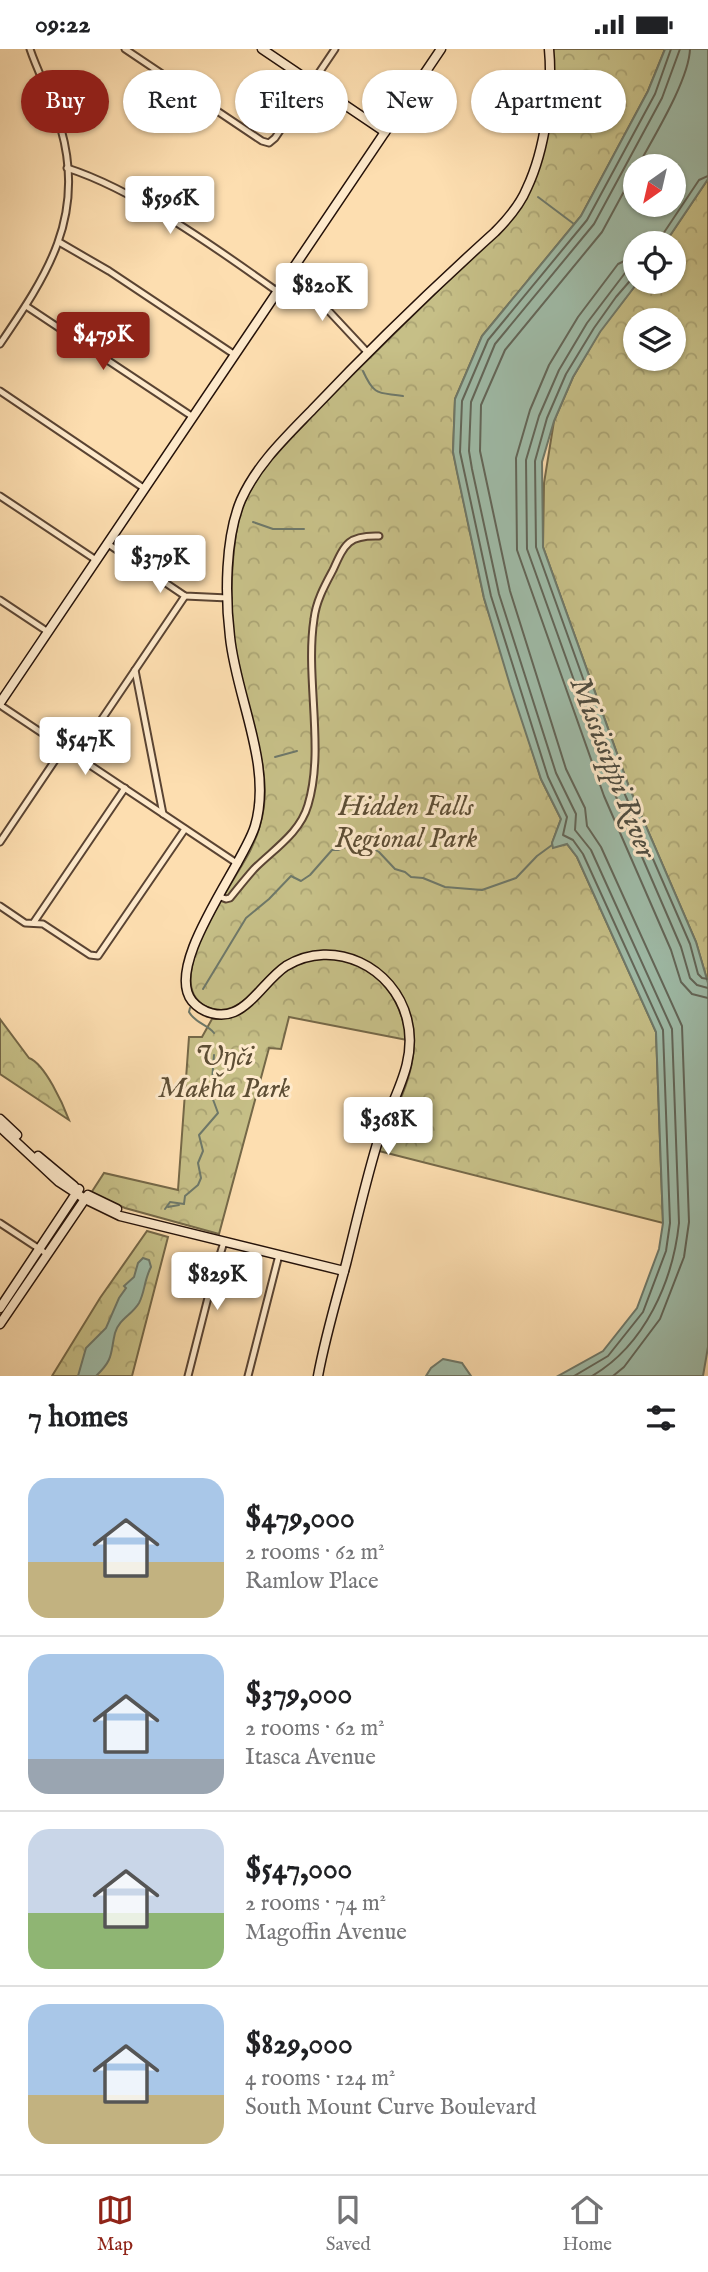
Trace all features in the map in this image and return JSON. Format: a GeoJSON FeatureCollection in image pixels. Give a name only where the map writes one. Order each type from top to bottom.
{"type":"FeatureCollection","features":[{"type":"Feature","properties":{"kind":"street"},"geometry":{"type":"LineString","coordinates":[[0,344],[46,272],[59,242],[66,204],[66,148],[57,114],[30,49]]}},
{"type":"Feature","properties":{"kind":"street"},"geometry":{"type":"LineString","coordinates":[[125,49],[235,123]]}},
{"type":"Feature","properties":{"kind":"street"},"geometry":{"type":"LineString","coordinates":[[262,49],[293,70]]}},
{"type":"Feature","properties":{"kind":"street"},"geometry":{"type":"LineString","coordinates":[[321,70],[335,49]]}},
{"type":"Feature","properties":{"kind":"street"},"geometry":{"type":"LineString","coordinates":[[427,70],[441,49]]}},
{"type":"Feature","properties":{"kind":"street"},"geometry":{"type":"LineString","coordinates":[[318,1376],[378,1140],[408,1064],[410,1034],[405,1011],[388,983],[365,964],[351,958],[325,954],[304,958],[288,965],[236,1011],[218,1014],[199,1007],[190,998],[185,980],[200,933],[238,864],[256,824],[260,802],[260,781],[232,653],[228,598],[232,529],[248,486],[265,460],[368,353],[495,232],[518,205],[534,169],[546,118],[551,78],[549,49]]}},
{"type":"Feature","properties":{"kind":"street"},"geometry":{"type":"LineString","coordinates":[[250,133],[269,143],[278,133]]}},
{"type":"Feature","properties":{"kind":"street"},"geometry":{"type":"LineString","coordinates":[[238,864],[0,704],[384,133]]}},
{"type":"Feature","properties":{"kind":"street"},"geometry":{"type":"LineString","coordinates":[[67,168],[109,186],[160,214],[278,292]]}},
{"type":"Feature","properties":{"kind":"street"},"geometry":{"type":"LineString","coordinates":[[59,242],[109,271],[235,355]]}},
{"type":"Feature","properties":{"kind":"street"},"geometry":{"type":"LineString","coordinates":[[286,279],[326,308],[368,353]]}},
{"type":"Feature","properties":{"kind":"street"},"geometry":{"type":"LineString","coordinates":[[26,306],[193,417]]}},
{"type":"Feature","properties":{"kind":"street"},"geometry":{"type":"LineString","coordinates":[[0,391],[145,489]]}},
{"type":"Feature","properties":{"kind":"street"},"geometry":{"type":"LineString","coordinates":[[0,496],[96,560]]}},
{"type":"Feature","properties":{"kind":"street"},"geometry":{"type":"LineString","coordinates":[[218,896],[230,898],[293,832],[306,812],[314,757],[311,647],[314,617],[319,599],[350,541],[360,536],[379,536]]}},
{"type":"Feature","properties":{"kind":"street"},"geometry":{"type":"LineString","coordinates":[[108,544],[185,596],[228,598]]}},
{"type":"Feature","properties":{"kind":"street"},"geometry":{"type":"LineString","coordinates":[[77,756],[185,596]]}},
{"type":"Feature","properties":{"kind":"street"},"geometry":{"type":"LineString","coordinates":[[0,600],[48,632]]}},
{"type":"Feature","properties":{"kind":"street"},"geometry":{"type":"LineString","coordinates":[[135,670],[163,814]]}},
{"type":"Feature","properties":{"kind":"street"},"geometry":{"type":"LineString","coordinates":[[0,842],[64,747]]}},
{"type":"Feature","properties":{"kind":"street"},"geometry":{"type":"LineString","coordinates":[[34,922],[125,788]]}},
{"type":"Feature","properties":{"kind":"street"},"geometry":{"type":"LineString","coordinates":[[0,906],[25,923],[43,924],[95,957],[100,954],[185,829]]}},
{"type":"Feature","properties":{"kind":"street"},"geometry":{"type":"LineString","coordinates":[[0,1119],[77,1191]]}},
{"type":"Feature","properties":{"kind":"street"},"geometry":{"type":"LineString","coordinates":[[0,1127],[36,1162],[86,1197],[120,1216],[344,1271]]}},
{"type":"Feature","properties":{"kind":"street"},"geometry":{"type":"LineString","coordinates":[[0,1324],[77,1191]]}},
{"type":"Feature","properties":{"kind":"street"},"geometry":{"type":"LineString","coordinates":[[0,1308],[86,1197]]}},
{"type":"Feature","properties":{"kind":"street"},"geometry":{"type":"LineString","coordinates":[[0,1223],[43,1252]]}},
{"type":"Feature","properties":{"kind":"street"},"geometry":{"type":"LineString","coordinates":[[188,1376],[224,1242]]}},
{"type":"Feature","properties":{"kind":"street"},"geometry":{"type":"LineString","coordinates":[[248,1376],[279,1255]]}},
{"type":"Feature","properties":{"kind":"green space","name":"Hidden Falls Regional Park"},"geometry":{"type":"Polygon","coordinates":[[[552,49],[665,49],[648,91],[626,132],[626,70],[554,70],[552,49]]]}},
{"type":"Feature","properties":{"kind":"green space","name":"Hidden Falls Regional Park"},"geometry":{"type":"Polygon","coordinates":[[[545,133],[625,133],[581,216],[482,336],[455,399],[453,452],[484,598],[541,779],[561,819],[553,847],[567,844],[577,857],[656,1032],[663,1223],[379,1151],[411,1068],[413,1033],[408,1011],[398,991],[385,975],[367,962],[347,954],[325,951],[302,955],[290,959],[271,973],[240,1004],[221,1010],[210,1008],[197,999],[191,980],[199,942],[250,851],[264,806],[261,758],[237,662],[232,630],[234,552],[244,503],[257,479],[285,441],[507,223],[543,149],[545,133]]]}},
{"type":"Feature","properties":{"kind":"green space"},"geometry":{"type":"Polygon","coordinates":[[[708,179],[708,983],[696,942],[629,787],[543,547],[544,483],[554,421],[573,377],[600,331],[629,294],[686,294],[686,231],[673,231],[682,217],[686,217],[686,212],[708,179]]]}},
{"type":"Feature","properties":{"kind":"green space","name":"Uŋči Makȟa Park"},"geometry":{"type":"Polygon","coordinates":[[[318,958],[337,959],[353,964],[380,980],[398,1006],[407,1040],[289,1017],[281,1049],[269,1048],[219,1234],[125,1208],[91,1193],[104,1173],[178,1190],[189,1037],[202,1037],[212,1019],[233,1015],[242,1010],[283,972],[297,964],[318,958]]]}},
{"type":"Feature","properties":{"kind":"green space"},"geometry":{"type":"Polygon","coordinates":[[[0,1019],[29,1058],[47,1076],[69,1120],[0,1074],[0,1019]]]}},
{"type":"Feature","properties":{"kind":"green space"},"geometry":{"type":"Polygon","coordinates":[[[147,1231],[168,1237],[132,1376],[52,1376],[100,1298],[147,1231]]]}},
{"type":"Feature","properties":{"kind":"water","name":"Mississippi River"},"geometry":{"type":"Polygon","coordinates":[[[665,49],[708,49],[708,179],[686,212],[686,154],[623,154],[623,217],[682,217],[673,231],[623,231],[623,294],[629,294],[600,332],[573,377],[554,421],[542,462],[543,547],[629,787],[696,942],[708,983],[708,1347],[703,1376],[558,1376],[603,1351],[637,1308],[659,1249],[663,1223],[656,1032],[577,857],[567,844],[553,848],[552,843],[561,819],[541,779],[484,598],[453,452],[455,399],[482,336],[581,216],[648,91],[665,49]]]}},
{"type":"Feature","properties":{"kind":"water"},"geometry":{"type":"Polygon","coordinates":[[[143,1258],[149,1260],[151,1267],[142,1295],[136,1307],[117,1328],[109,1360],[96,1376],[78,1376],[86,1348],[106,1328],[126,1288],[124,1286],[134,1277],[138,1263],[143,1258]]]}},
{"type":"Feature","properties":{"kind":"water"},"geometry":{"type":"Polygon","coordinates":[[[443,1359],[462,1363],[471,1376],[426,1376],[431,1368],[443,1359]]]}},
{"type":"Feature","properties":{"kind":"waterway"},"geometry":{"type":"LineString","coordinates":[[538,197],[574,224]]}},
{"type":"Feature","properties":{"kind":"waterway"},"geometry":{"type":"LineString","coordinates":[[363,371],[375,390],[403,396]]}},
{"type":"Feature","properties":{"kind":"waterway"},"geometry":{"type":"LineString","coordinates":[[253,522],[273,529],[304,529]]}},
{"type":"Feature","properties":{"kind":"waterway"},"geometry":{"type":"LineString","coordinates":[[275,757],[297,751]]}},
{"type":"Feature","properties":{"kind":"waterway"},"geometry":{"type":"LineString","coordinates":[[203,989],[246,918],[291,876],[301,881],[310,875],[332,850],[358,842],[366,844],[379,852],[395,869],[411,877],[423,878],[445,887],[482,890],[516,878],[552,845]]}},
{"type":"Feature","properties":{"kind":"waterway"},"geometry":{"type":"LineString","coordinates":[[190,1008],[192,1016],[214,1033]]}},
{"type":"Feature","properties":{"kind":"waterway"},"geometry":{"type":"LineString","coordinates":[[165,1209],[170,1202],[184,1204],[185,1196],[198,1185],[201,1178],[198,1163],[203,1151],[199,1135],[218,1113],[211,1094],[214,1055]]}},
{"type":"Feature","properties":{"kind":"waterway"},"geometry":{"type":"LineString","coordinates":[[168,1207],[179,1205]]}}]}
